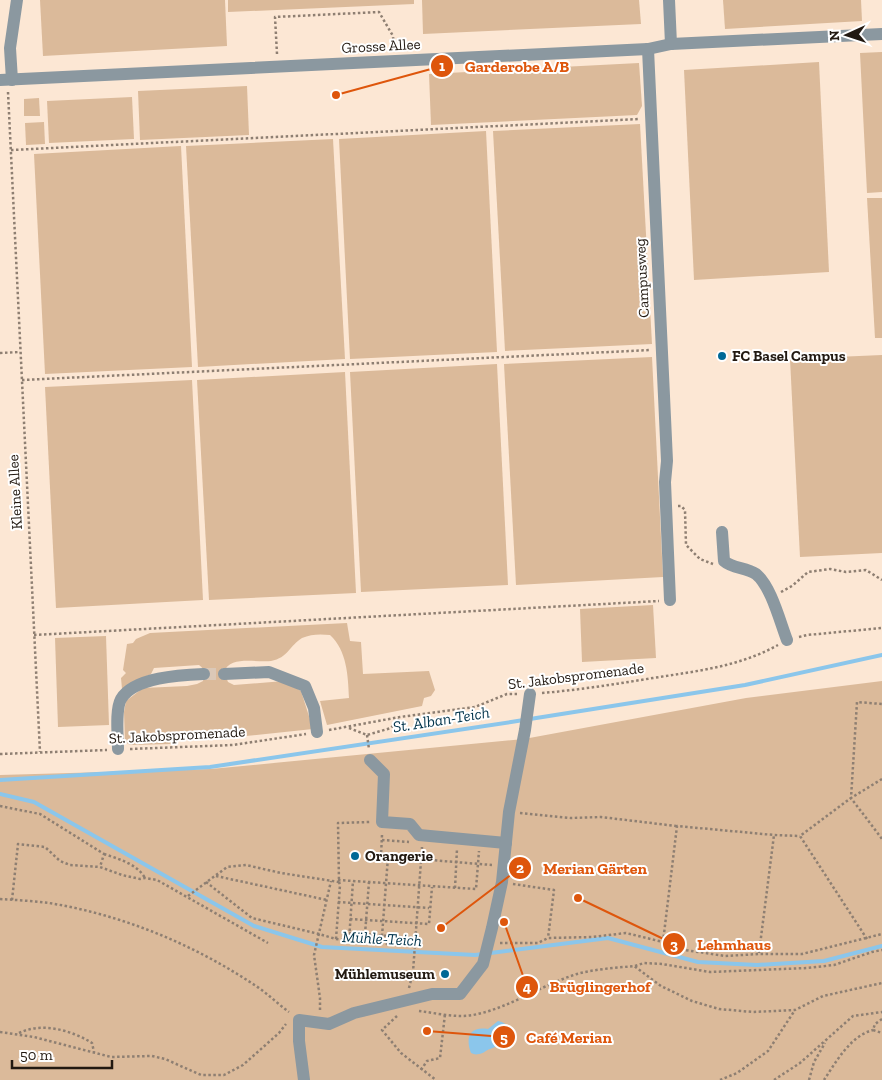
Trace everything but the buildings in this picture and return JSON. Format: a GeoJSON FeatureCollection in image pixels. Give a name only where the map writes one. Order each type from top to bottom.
{"type":"FeatureCollection","features":[{"type":"Feature","properties":{"kind":"lane"},"geometry":{"type":"LineString","coordinates":[[6,80],[17,0]]}},
{"type":"Feature","properties":{"kind":"lane"},"geometry":{"type":"LineString","coordinates":[[669,0],[671,44]]}},
{"type":"Feature","properties":{"kind":"lane","name":"Grosse Allee"},"geometry":{"type":"LineString","coordinates":[[6,80],[648,49],[671,44],[882,34]]}},
{"type":"Feature","properties":{"kind":"lane","name":"Campusweg"},"geometry":{"type":"LineString","coordinates":[[648,49],[668,461],[665,482],[670,600]]}},
{"type":"Feature","properties":{"kind":"lane"},"geometry":{"type":"LineString","coordinates":[[722,532],[724,561],[730,566],[754,573],[765,583],[787,640]]}},
{"type":"Feature","properties":{"kind":"lane"},"geometry":{"type":"LineString","coordinates":[[224,674],[270,672],[304,686],[314,708],[317,732]]}},
{"type":"Feature","properties":{"kind":"lane"},"geometry":{"type":"LineString","coordinates":[[118,749],[117,724],[120,700],[129,690],[152,680],[178,675],[204,674]]}},
{"type":"Feature","properties":{"kind":"lane"},"geometry":{"type":"LineString","coordinates":[[304,1080],[299,1041],[299,1020],[329,1024],[354,1013],[405,1006],[432,994],[460,994],[483,964],[502,882],[509,812],[526,730],[530,694]]}},
{"type":"Feature","properties":{"kind":"lane"},"geometry":{"type":"LineString","coordinates":[[370,760],[384,774],[382,822],[410,824],[419,835],[506,843]]}},
{"type":"Feature","properties":{"kind":"path"},"geometry":{"type":"LineString","coordinates":[[278,67],[275,17],[379,12],[393,36],[395,61]]}},
{"type":"Feature","properties":{"kind":"path","name":"Kleine Allee"},"geometry":{"type":"LineString","coordinates":[[6,80],[40,752]]}},
{"type":"Feature","properties":{"kind":"path"},"geometry":{"type":"LineString","coordinates":[[11,150],[651,118]]}},
{"type":"Feature","properties":{"kind":"path"},"geometry":{"type":"LineString","coordinates":[[21,380],[662,349]]}},
{"type":"Feature","properties":{"kind":"path"},"geometry":{"type":"LineString","coordinates":[[0,353],[20,352]]}},
{"type":"Feature","properties":{"kind":"path"},"geometry":{"type":"LineString","coordinates":[[666,506],[681,506],[684,510],[686,545],[694,554],[700,559],[718,566],[730,566]]}},
{"type":"Feature","properties":{"kind":"path"},"geometry":{"type":"LineString","coordinates":[[771,598],[792,586],[808,572],[830,569],[846,572],[866,570],[882,580]]}},
{"type":"Feature","properties":{"kind":"path"},"geometry":{"type":"LineString","coordinates":[[34,634],[670,600]]}},
{"type":"Feature","properties":{"kind":"path","name":"St. Jakobspromenade"},"geometry":{"type":"LineString","coordinates":[[0,754],[233,745],[475,706],[507,694],[573,691],[722,668],[758,656],[787,640],[807,635],[882,628]]}},
{"type":"Feature","properties":{"kind":"path"},"geometry":{"type":"LineString","coordinates":[[882,704],[856,702],[851,798],[882,839]]}},
{"type":"Feature","properties":{"kind":"path"},"geometry":{"type":"LineString","coordinates":[[347,727],[367,736],[391,728],[400,717]]}},
{"type":"Feature","properties":{"kind":"path"},"geometry":{"type":"LineString","coordinates":[[509,812],[571,818],[601,817],[676,826],[800,836],[851,798],[882,779]]}},
{"type":"Feature","properties":{"kind":"path"},"geometry":{"type":"LineString","coordinates":[[0,806],[40,814],[104,854],[126,862],[141,871],[145,878]]}},
{"type":"Feature","properties":{"kind":"path"},"geometry":{"type":"LineString","coordinates":[[336,939],[339,881],[338,823],[382,822],[381,856],[504,866]]}},
{"type":"Feature","properties":{"kind":"path"},"geometry":{"type":"LineString","coordinates":[[664,942],[676,826]]}},
{"type":"Feature","properties":{"kind":"path"},"geometry":{"type":"LineString","coordinates":[[759,954],[774,835]]}},
{"type":"Feature","properties":{"kind":"path"},"geometry":{"type":"LineString","coordinates":[[800,836],[867,939]]}},
{"type":"Feature","properties":{"kind":"path"},"geometry":{"type":"LineString","coordinates":[[382,840],[414,842]]}},
{"type":"Feature","properties":{"kind":"path"},"geometry":{"type":"LineString","coordinates":[[422,842],[412,972],[405,1006],[382,1030],[401,1053],[436,1080]]}},
{"type":"Feature","properties":{"kind":"path"},"geometry":{"type":"LineString","coordinates":[[12,900],[18,844],[45,847],[60,861],[70,865],[100,866],[122,875],[158,880],[268,943]]}},
{"type":"Feature","properties":{"kind":"path"},"geometry":{"type":"LineString","coordinates":[[455,888],[457,845]]}},
{"type":"Feature","properties":{"kind":"path"},"geometry":{"type":"LineString","coordinates":[[188,896],[228,867],[246,865],[331,881],[476,889],[479,846]]}},
{"type":"Feature","properties":{"kind":"path"},"geometry":{"type":"LineString","coordinates":[[100,866],[104,854]]}},
{"type":"Feature","properties":{"kind":"path"},"geometry":{"type":"LineString","coordinates":[[382,936],[388,857]]}},
{"type":"Feature","properties":{"kind":"path"},"geometry":{"type":"LineString","coordinates":[[215,876],[327,900]]}},
{"type":"Feature","properties":{"kind":"path"},"geometry":{"type":"LineString","coordinates":[[320,998],[314,955],[331,881]]}},
{"type":"Feature","properties":{"kind":"path"},"geometry":{"type":"LineString","coordinates":[[349,941],[353,881]]}},
{"type":"Feature","properties":{"kind":"path"},"geometry":{"type":"LineString","coordinates":[[206,882],[252,918],[349,941],[399,945],[399,937]]}},
{"type":"Feature","properties":{"kind":"path"},"geometry":{"type":"LineString","coordinates":[[365,934],[369,882]]}},
{"type":"Feature","properties":{"kind":"path"},"geometry":{"type":"LineString","coordinates":[[502,882],[554,890],[548,938]]}},
{"type":"Feature","properties":{"kind":"path"},"geometry":{"type":"LineString","coordinates":[[350,919],[429,924],[432,886]]}},
{"type":"Feature","properties":{"kind":"path"},"geometry":{"type":"LineString","coordinates":[[0,899],[50,903],[145,928],[195,950],[258,987],[299,1020]]}},
{"type":"Feature","properties":{"kind":"path"},"geometry":{"type":"LineString","coordinates":[[338,902],[430,908]]}},
{"type":"Feature","properties":{"kind":"path"},"geometry":{"type":"LineString","coordinates":[[487,946],[538,943],[548,938],[592,937],[626,933],[664,942],[686,950],[725,956],[802,954],[882,934]]}},
{"type":"Feature","properties":{"kind":"path"},"geometry":{"type":"LineString","coordinates":[[349,934],[415,938]]}},
{"type":"Feature","properties":{"kind":"path"},"geometry":{"type":"LineString","coordinates":[[418,1011],[472,1015],[510,1004],[541,988],[577,974],[598,969],[634,966],[644,963],[710,972],[807,968],[834,965],[882,950]]}},
{"type":"Feature","properties":{"kind":"path"},"geometry":{"type":"LineString","coordinates":[[634,966],[661,986],[692,1001],[719,1009],[752,1012],[795,1010],[823,996],[882,983]]}},
{"type":"Feature","properties":{"kind":"path"},"geometry":{"type":"LineString","coordinates":[[720,1080],[737,1073],[768,1051],[795,1010]]}},
{"type":"Feature","properties":{"kind":"path"},"geometry":{"type":"LineString","coordinates":[[774,1080],[800,1063],[853,1016],[882,1012]]}},
{"type":"Feature","properties":{"kind":"path"},"geometry":{"type":"LineString","coordinates":[[421,1070],[428,1061],[440,1058],[445,1014]]}},
{"type":"Feature","properties":{"kind":"path"},"geometry":{"type":"LineString","coordinates":[[824,1080],[841,1054],[857,1039],[873,1030],[875,1024],[882,1019]]}},
{"type":"Feature","properties":{"kind":"path"},"geometry":{"type":"LineString","coordinates":[[0,1032],[18,1033],[111,1056],[152,1056],[165,1059],[201,1075],[224,1075],[244,1065],[286,1023],[299,1020]]}},
{"type":"Feature","properties":{"kind":"path"},"geometry":{"type":"LineString","coordinates":[[18,1033],[30,1028],[47,1027],[85,1039],[92,1044],[94,1052]]}},
{"type":"Feature","properties":{"kind":"path"},"geometry":{"type":"LineString","coordinates":[[873,1030],[882,1033]]}},
{"type":"Feature","properties":{"kind":"path"},"geometry":{"type":"LineString","coordinates":[[809,1080],[814,1062],[826,1040]]}},
{"type":"Feature","properties":{"kind":"shaded area"},"geometry":{"type":"Polygon","coordinates":[[[40,0],[225,0],[227,46],[43,56],[40,0]]]}},
{"type":"Feature","properties":{"kind":"shaded area"},"geometry":{"type":"Polygon","coordinates":[[[228,0],[414,0],[414,4],[228,12],[228,0]]]}},
{"type":"Feature","properties":{"kind":"shaded area"},"geometry":{"type":"Polygon","coordinates":[[[422,0],[639,0],[641,24],[423,34],[422,0]]]}},
{"type":"Feature","properties":{"kind":"shaded area"},"geometry":{"type":"Polygon","coordinates":[[[723,0],[861,0],[862,21],[725,29],[723,0]]]}},
{"type":"Feature","properties":{"kind":"shaded area"},"geometry":{"type":"Polygon","coordinates":[[[882,52],[882,192],[867,193],[860,53],[882,52]]]}},
{"type":"Feature","properties":{"kind":"shaded area"},"geometry":{"type":"Polygon","coordinates":[[[819,62],[829,272],[694,280],[684,70],[819,62]]]}},
{"type":"Feature","properties":{"kind":"shaded area"},"geometry":{"type":"Polygon","coordinates":[[[639,63],[642,106],[637,115],[431,125],[429,74],[639,63]]]}},
{"type":"Feature","properties":{"kind":"shaded area"},"geometry":{"type":"Polygon","coordinates":[[[247,86],[249,135],[140,140],[138,91],[247,86]]]}},
{"type":"Feature","properties":{"kind":"shaded area"},"geometry":{"type":"Polygon","coordinates":[[[132,97],[134,139],[49,143],[47,101],[132,97]]]}},
{"type":"Feature","properties":{"kind":"shaded area"},"geometry":{"type":"Polygon","coordinates":[[[39,98],[40,116],[24,116],[24,99],[39,98]]]}},
{"type":"Feature","properties":{"kind":"shaded area"},"geometry":{"type":"Polygon","coordinates":[[[44,122],[45,144],[26,145],[25,123],[44,122]]]}},
{"type":"Feature","properties":{"kind":"shaded area"},"geometry":{"type":"Polygon","coordinates":[[[640,124],[652,344],[505,351],[493,131],[640,124]]]}},
{"type":"Feature","properties":{"kind":"shaded area"},"geometry":{"type":"Polygon","coordinates":[[[486,131],[497,352],[350,359],[339,139],[486,131]]]}},
{"type":"Feature","properties":{"kind":"shaded area"},"geometry":{"type":"Polygon","coordinates":[[[333,139],[345,359],[198,367],[186,146],[333,139]]]}},
{"type":"Feature","properties":{"kind":"shaded area"},"geometry":{"type":"Polygon","coordinates":[[[181,146],[192,367],[45,374],[34,154],[181,146]]]}},
{"type":"Feature","properties":{"kind":"shaded area"},"geometry":{"type":"Polygon","coordinates":[[[867,198],[882,198],[882,338],[875,338],[867,198]]]}},
{"type":"Feature","properties":{"kind":"shaded area"},"geometry":{"type":"Polygon","coordinates":[[[882,355],[882,553],[800,557],[790,359],[882,355]]]}},
{"type":"Feature","properties":{"kind":"shaded area"},"geometry":{"type":"Polygon","coordinates":[[[652,357],[663,577],[516,585],[504,364],[652,357]]]}},
{"type":"Feature","properties":{"kind":"shaded area"},"geometry":{"type":"Polygon","coordinates":[[[497,364],[508,585],[361,592],[350,372],[497,364]]]}},
{"type":"Feature","properties":{"kind":"shaded area"},"geometry":{"type":"Polygon","coordinates":[[[345,372],[356,593],[209,600],[197,380],[345,372]]]}},
{"type":"Feature","properties":{"kind":"shaded area"},"geometry":{"type":"Polygon","coordinates":[[[192,380],[203,600],[56,608],[45,387],[192,380]]]}},
{"type":"Feature","properties":{"kind":"shaded area"},"geometry":{"type":"Polygon","coordinates":[[[653,605],[656,658],[582,662],[580,609],[653,605]]]}},
{"type":"Feature","properties":{"kind":"shaded area"},"geometry":{"type":"Polygon","coordinates":[[[347,623],[350,641],[361,642],[363,674],[429,671],[435,690],[431,696],[424,698],[422,706],[327,725],[320,701],[349,698],[347,672],[346,664],[336,641],[330,635],[319,634],[302,638],[277,659],[232,663],[224,672],[228,682],[234,685],[284,681],[301,691],[313,729],[217,739],[204,736],[184,737],[172,744],[130,745],[125,742],[124,712],[126,701],[143,688],[187,686],[203,681],[204,677],[203,670],[199,665],[154,668],[151,674],[122,689],[121,678],[126,673],[123,670],[127,644],[133,643],[136,639],[150,633],[347,623]]]}},
{"type":"Feature","properties":{"kind":"shaded area"},"geometry":{"type":"Polygon","coordinates":[[[106,636],[109,725],[58,727],[55,638],[106,636]]]}},
{"type":"Feature","properties":{"kind":"shaded area"},"geometry":{"type":"Polygon","coordinates":[[[882,681],[882,1080],[0,1080],[0,775],[211,769],[524,739],[746,698],[882,681]]]}},
{"type":"Feature","properties":{"kind":"water"},"geometry":{"type":"Polygon","coordinates":[[[498,1021],[508,1026],[515,1036],[513,1039],[482,1053],[471,1053],[469,1038],[473,1031],[488,1029],[498,1021]]]}},
{"type":"Feature","properties":{"kind":"waterway","name":"St. Alban-Teich"},"geometry":{"type":"LineString","coordinates":[[0,780],[210,767],[745,685],[882,655]]}},
{"type":"Feature","properties":{"kind":"waterway","name":"Mühle-Teich"},"geometry":{"type":"LineString","coordinates":[[0,794],[34,802],[254,926],[322,947],[475,955],[608,938],[698,962],[757,965],[824,961],[882,946]]}},
{"type":"Feature","properties":{"kind":"tunnel"},"geometry":{"type":"LineString","coordinates":[[204,674],[224,674]]}},
{"type":"Feature","properties":{"kind":"place","name":"Garderobe A/B"},"geometry":{"type":"Point","coordinates":[336,95]}},
{"type":"Feature","properties":{"kind":"place","name":"FC Basel Campus"},"geometry":{"type":"Point","coordinates":[722,356]}},
{"type":"Feature","properties":{"kind":"place","name":"Orangerie"},"geometry":{"type":"Point","coordinates":[355,856]}},
{"type":"Feature","properties":{"kind":"place","name":"Lehmhaus"},"geometry":{"type":"Point","coordinates":[578,898]}},
{"type":"Feature","properties":{"kind":"place","name":"Brüglingerhof"},"geometry":{"type":"Point","coordinates":[504,922]}},
{"type":"Feature","properties":{"kind":"place","name":"Merian Gärten"},"geometry":{"type":"Point","coordinates":[441,928]}},
{"type":"Feature","properties":{"kind":"place","name":"Mühlemuseum"},"geometry":{"type":"Point","coordinates":[445,974]}},
{"type":"Feature","properties":{"kind":"place","name":"Café Merian"},"geometry":{"type":"Point","coordinates":[427,1031]}}]}
